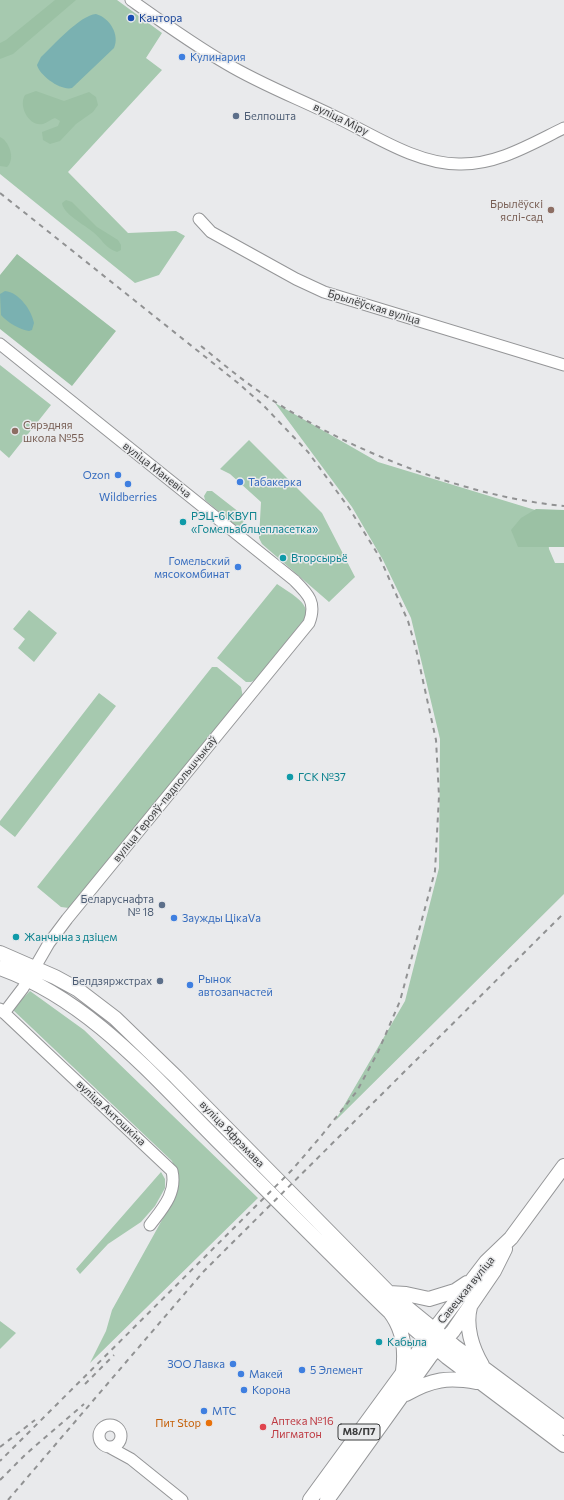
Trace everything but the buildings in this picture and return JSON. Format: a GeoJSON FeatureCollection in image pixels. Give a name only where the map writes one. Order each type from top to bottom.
{"type":"FeatureCollection","features":[{"type":"Feature","properties":{"kind":"main road","name":"вуліца Яфрэмава"},"geometry":{"type":"LineString","coordinates":[[0,953],[31,974]]}},
{"type":"Feature","properties":{"kind":"main road","name":"вуліца Яфрэмава"},"geometry":{"type":"LineString","coordinates":[[0,968],[31,974],[77,989],[115,1018],[176,1077],[390,1312],[436,1339]]}},
{"type":"Feature","properties":{"kind":"main road","name":"Савецкая вуліца"},"geometry":{"type":"LineString","coordinates":[[310,1500],[404,1371],[470,1306],[494,1271],[511,1238],[564,1166]]}},
{"type":"Feature","properties":{"kind":"main road","name":"вуліца Яфрэмава"},"geometry":{"type":"LineString","coordinates":[[313,1227],[389,1293],[436,1339]]}},
{"type":"Feature","properties":{"kind":"main road","name":"Савецкая вуліца"},"geometry":{"type":"LineString","coordinates":[[327,1500],[400,1397],[476,1275],[486,1262],[511,1238]]}},
{"type":"Feature","properties":{"kind":"main road"},"geometry":{"type":"LineString","coordinates":[[389,1293],[429,1299],[456,1291],[476,1275]]}},
{"type":"Feature","properties":{"kind":"main road"},"geometry":{"type":"LineString","coordinates":[[470,1306],[470,1335],[475,1352],[483,1367]]}},
{"type":"Feature","properties":{"kind":"main road"},"geometry":{"type":"LineString","coordinates":[[390,1312],[395,1318],[403,1339],[404,1371]]}},
{"type":"Feature","properties":{"kind":"main road"},"geometry":{"type":"LineString","coordinates":[[436,1339],[483,1367],[564,1428]]}},
{"type":"Feature","properties":{"kind":"main road"},"geometry":{"type":"LineString","coordinates":[[436,1339],[481,1383],[564,1445]]}},
{"type":"Feature","properties":{"kind":"main road"},"geometry":{"type":"LineString","coordinates":[[400,1397],[419,1386],[433,1381],[458,1379],[481,1383]]}},
{"type":"Feature","properties":{"kind":"street","name":"вуліца Міру"},"geometry":{"type":"LineString","coordinates":[[133,0],[226,64],[246,75],[385,141],[412,153],[439,162],[460,164],[491,160],[506,155],[564,128]]}},
{"type":"Feature","properties":{"kind":"street","name":"Брылёўская вуліца"},"geometry":{"type":"LineString","coordinates":[[199,219],[211,232],[296,279],[324,292],[564,365]]}},
{"type":"Feature","properties":{"kind":"street","name":"вуліца Маневіча"},"geometry":{"type":"LineString","coordinates":[[0,344],[294,580],[310,598],[312,613],[309,623]]}},
{"type":"Feature","properties":{"kind":"street","name":"вуліца Герояў-падпольшчыкаў"},"geometry":{"type":"LineString","coordinates":[[31,974],[67,919],[309,623]]}},
{"type":"Feature","properties":{"kind":"street","name":"вуліца Антошкіна"},"geometry":{"type":"LineString","coordinates":[[31,974],[2,1011],[172,1171],[174,1185],[172,1194],[150,1225]]}},
{"type":"Feature","properties":{"kind":"street"},"geometry":{"type":"LineString","coordinates":[[131,1459],[118,1428],[113,1425],[103,1427],[98,1437],[104,1446],[109,1447],[131,1459],[182,1500]]}},
{"type":"Feature","properties":{"kind":"street"},"geometry":{"type":"LineString","coordinates":[[109,1447],[114,1446],[121,1438]]}},
{"type":"Feature","properties":{"kind":"green space"},"geometry":{"type":"Polygon","coordinates":[[[0,0],[117,0],[162,33],[146,58],[162,70],[68,172],[128,233],[176,231],[185,236],[159,275],[135,283],[0,174],[0,0]]]}},
{"type":"Feature","properties":{"kind":"green space"},"geometry":{"type":"Polygon","coordinates":[[[55,0],[76,0],[13,54],[0,59],[0,43],[6,40],[55,0]]]}},
{"type":"Feature","properties":{"kind":"green space"},"geometry":{"type":"Polygon","coordinates":[[[36,91],[64,101],[89,92],[96,97],[98,105],[93,112],[76,124],[60,141],[50,144],[43,140],[42,132],[58,126],[60,121],[55,118],[43,124],[38,124],[29,119],[24,110],[23,100],[25,95],[36,91]]]}},
{"type":"Feature","properties":{"kind":"green space"},"geometry":{"type":"Polygon","coordinates":[[[0,137],[6,142],[10,150],[11,160],[7,167],[0,166],[0,137]]]}},
{"type":"Feature","properties":{"kind":"green space"},"geometry":{"type":"Polygon","coordinates":[[[66,200],[72,202],[97,227],[118,240],[121,245],[121,250],[117,252],[109,248],[93,232],[70,215],[63,207],[62,203],[66,200]]]}},
{"type":"Feature","properties":{"kind":"green space"},"geometry":{"type":"Polygon","coordinates":[[[17,254],[116,331],[72,386],[0,329],[0,275],[17,254]]]}},
{"type":"Feature","properties":{"kind":"green space","name":"Сярэдняя школа №55"},"geometry":{"type":"Polygon","coordinates":[[[0,365],[51,405],[9,458],[0,450],[0,365]]]}},
{"type":"Feature","properties":{"kind":"green space"},"geometry":{"type":"Polygon","coordinates":[[[275,403],[378,462],[545,513],[549,549],[555,563],[564,563],[564,894],[335,1121],[405,1001],[439,868],[440,739],[411,618],[383,560],[352,507],[275,403]]]}},
{"type":"Feature","properties":{"kind":"green space"},"geometry":{"type":"Polygon","coordinates":[[[249,440],[322,513],[355,577],[329,602],[262,544],[259,538],[261,502],[230,474],[220,469],[249,440]]]}},
{"type":"Feature","properties":{"kind":"green space"},"geometry":{"type":"Polygon","coordinates":[[[207,491],[212,491],[244,516],[244,521],[240,526],[235,525],[205,500],[204,496],[207,491]]]}},
{"type":"Feature","properties":{"kind":"green space"},"geometry":{"type":"Polygon","coordinates":[[[536,509],[564,510],[564,547],[518,547],[511,530],[521,518],[536,509]]]}},
{"type":"Feature","properties":{"kind":"green space"},"geometry":{"type":"Polygon","coordinates":[[[277,584],[301,602],[305,607],[306,617],[255,680],[246,682],[217,658],[277,584]]]}},
{"type":"Feature","properties":{"kind":"green space"},"geometry":{"type":"Polygon","coordinates":[[[29,610],[57,633],[34,662],[18,648],[25,639],[13,629],[29,610]]]}},
{"type":"Feature","properties":{"kind":"green space"},"geometry":{"type":"Polygon","coordinates":[[[212,667],[217,667],[241,687],[243,697],[69,908],[61,907],[37,887],[212,667]]]}},
{"type":"Feature","properties":{"kind":"green space"},"geometry":{"type":"Polygon","coordinates":[[[99,693],[116,706],[15,837],[0,825],[0,821],[99,693]]]}},
{"type":"Feature","properties":{"kind":"green space"},"geometry":{"type":"Polygon","coordinates":[[[30,991],[84,1030],[258,1198],[90,1363],[106,1331],[112,1310],[177,1193],[179,1181],[172,1161],[12,1009],[30,991]]]}},
{"type":"Feature","properties":{"kind":"green space"},"geometry":{"type":"Polygon","coordinates":[[[161,1172],[165,1179],[165,1188],[155,1206],[141,1222],[108,1244],[80,1274],[76,1269],[161,1172]]]}},
{"type":"Feature","properties":{"kind":"green space"},"geometry":{"type":"Polygon","coordinates":[[[0,1321],[16,1333],[0,1349],[0,1321]]]}},
{"type":"Feature","properties":{"kind":"water"},"geometry":{"type":"Polygon","coordinates":[[[96,14],[106,19],[115,33],[116,43],[114,48],[72,88],[62,87],[46,78],[37,65],[41,57],[75,25],[96,14]]]}},
{"type":"Feature","properties":{"kind":"water"},"geometry":{"type":"Polygon","coordinates":[[[5,291],[10,292],[20,298],[28,308],[34,323],[32,330],[29,331],[18,327],[1,315],[0,294],[5,291]]]}},
{"type":"Feature","properties":{"kind":"railway"},"geometry":{"type":"LineString","coordinates":[[0,193],[238,383],[263,405],[308,452],[349,508],[379,556],[408,621],[416,649],[436,740],[439,796],[435,871],[400,1001],[378,1052],[357,1091],[292,1170],[0,1461]]}},
{"type":"Feature","properties":{"kind":"railway"},"geometry":{"type":"LineString","coordinates":[[201,346],[266,396],[333,435],[370,452],[409,468],[487,493],[526,501],[564,506]]}},
{"type":"Feature","properties":{"kind":"railway"},"geometry":{"type":"LineString","coordinates":[[8,1500],[204,1271],[564,913]]}},
{"type":"Feature","properties":{"kind":"railway"},"geometry":{"type":"LineString","coordinates":[[85,1384],[114,1355]]}},
{"type":"Feature","properties":{"kind":"railway"},"geometry":{"type":"LineString","coordinates":[[0,1480],[26,1454],[84,1404]]}},
{"type":"Feature","properties":{"kind":"railway"},"geometry":{"type":"LineString","coordinates":[[0,1447],[35,1420]]}},
{"type":"Feature","properties":{"kind":"place","name":"Кантора"},"geometry":{"type":"Point","coordinates":[131,18]}},
{"type":"Feature","properties":{"kind":"place","name":"Кулинария"},"geometry":{"type":"Point","coordinates":[182,57]}},
{"type":"Feature","properties":{"kind":"place","name":"Белпошта"},"geometry":{"type":"Point","coordinates":[236,116]}},
{"type":"Feature","properties":{"kind":"place","name":"Брылёўскі яслі-сад"},"geometry":{"type":"Point","coordinates":[551,210]}},
{"type":"Feature","properties":{"kind":"place","name":"Сярэдняя школа №55"},"geometry":{"type":"Point","coordinates":[15,431]}},
{"type":"Feature","properties":{"kind":"place","name":"Ozon"},"geometry":{"type":"Point","coordinates":[118,475]}},
{"type":"Feature","properties":{"kind":"place","name":"Табакерка"},"geometry":{"type":"Point","coordinates":[240,482]}},
{"type":"Feature","properties":{"kind":"place","name":"Wildberries"},"geometry":{"type":"Point","coordinates":[128,484]}},
{"type":"Feature","properties":{"kind":"place","name":"РЭЦ-6 КВУП «Гомельаблцепласетка»"},"geometry":{"type":"Point","coordinates":[183,522]}},
{"type":"Feature","properties":{"kind":"place","name":"Вторсырьё"},"geometry":{"type":"Point","coordinates":[283,558]}},
{"type":"Feature","properties":{"kind":"place","name":"Гомельский мясокомбинат"},"geometry":{"type":"Point","coordinates":[238,567]}},
{"type":"Feature","properties":{"kind":"place","name":"ГСК №37"},"geometry":{"type":"Point","coordinates":[290,777]}},
{"type":"Feature","properties":{"kind":"place","name":"Беларуснафта № 18"},"geometry":{"type":"Point","coordinates":[162,905]}},
{"type":"Feature","properties":{"kind":"place","name":"Заужды ЦікаVа"},"geometry":{"type":"Point","coordinates":[174,918]}},
{"type":"Feature","properties":{"kind":"place","name":"Жанчына з дзіцем"},"geometry":{"type":"Point","coordinates":[16,937]}},
{"type":"Feature","properties":{"kind":"place","name":"Белдзяржстрах"},"geometry":{"type":"Point","coordinates":[160,981]}},
{"type":"Feature","properties":{"kind":"place","name":"Рынок автозапчастей"},"geometry":{"type":"Point","coordinates":[190,985]}},
{"type":"Feature","properties":{"kind":"place","name":"Кабыла"},"geometry":{"type":"Point","coordinates":[379,1342]}},
{"type":"Feature","properties":{"kind":"place","name":"ЗОО Лавка"},"geometry":{"type":"Point","coordinates":[233,1364]}},
{"type":"Feature","properties":{"kind":"place","name":"5 Элемент"},"geometry":{"type":"Point","coordinates":[302,1370]}},
{"type":"Feature","properties":{"kind":"place","name":"Макей"},"geometry":{"type":"Point","coordinates":[241,1374]}},
{"type":"Feature","properties":{"kind":"place","name":"Корона"},"geometry":{"type":"Point","coordinates":[244,1390]}},
{"type":"Feature","properties":{"kind":"place","name":"МТС"},"geometry":{"type":"Point","coordinates":[204,1411]}},
{"type":"Feature","properties":{"kind":"place","name":"Пит Stop"},"geometry":{"type":"Point","coordinates":[209,1423]}},
{"type":"Feature","properties":{"kind":"place","name":"Аптека №16 Лигматон"},"geometry":{"type":"Point","coordinates":[263,1427]}}]}
